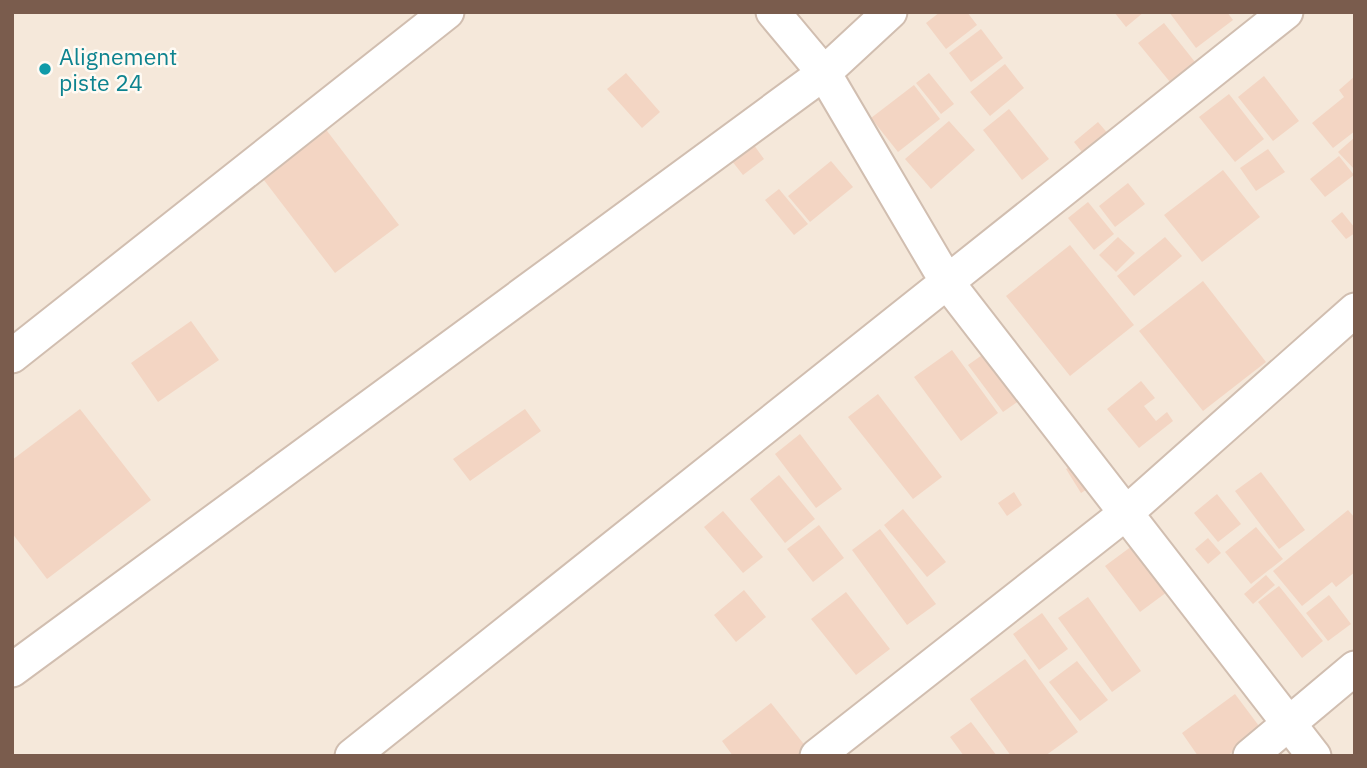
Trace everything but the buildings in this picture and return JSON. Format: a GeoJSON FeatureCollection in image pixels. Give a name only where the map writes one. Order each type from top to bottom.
{"type":"FeatureCollection","features":[{"type":"Feature","properties":{"kind":"street"},"geometry":{"type":"LineString","coordinates":[[12,356],[447,12]]}},
{"type":"Feature","properties":{"kind":"street"},"geometry":{"type":"LineString","coordinates":[[773,12],[824,73],[947,282],[1314,756]]}},
{"type":"Feature","properties":{"kind":"street"},"geometry":{"type":"LineString","coordinates":[[12,670],[824,73],[890,12]]}},
{"type":"Feature","properties":{"kind":"street"},"geometry":{"type":"LineString","coordinates":[[352,756],[1286,12]]}},
{"type":"Feature","properties":{"kind":"street"},"geometry":{"type":"LineString","coordinates":[[817,756],[1126,513],[1355,310]]}},
{"type":"Feature","properties":{"kind":"street"},"geometry":{"type":"LineString","coordinates":[[1250,756],[1355,668]]}},
{"type":"Feature","properties":{"kind":"shaded area"},"geometry":{"type":"Polygon","coordinates":[[[12,12],[1355,12],[1355,756],[12,756],[12,12]]]}},
{"type":"Feature","properties":{"kind":"place","name":"Alignement piste 24"},"geometry":{"type":"Point","coordinates":[45,69]}}]}
